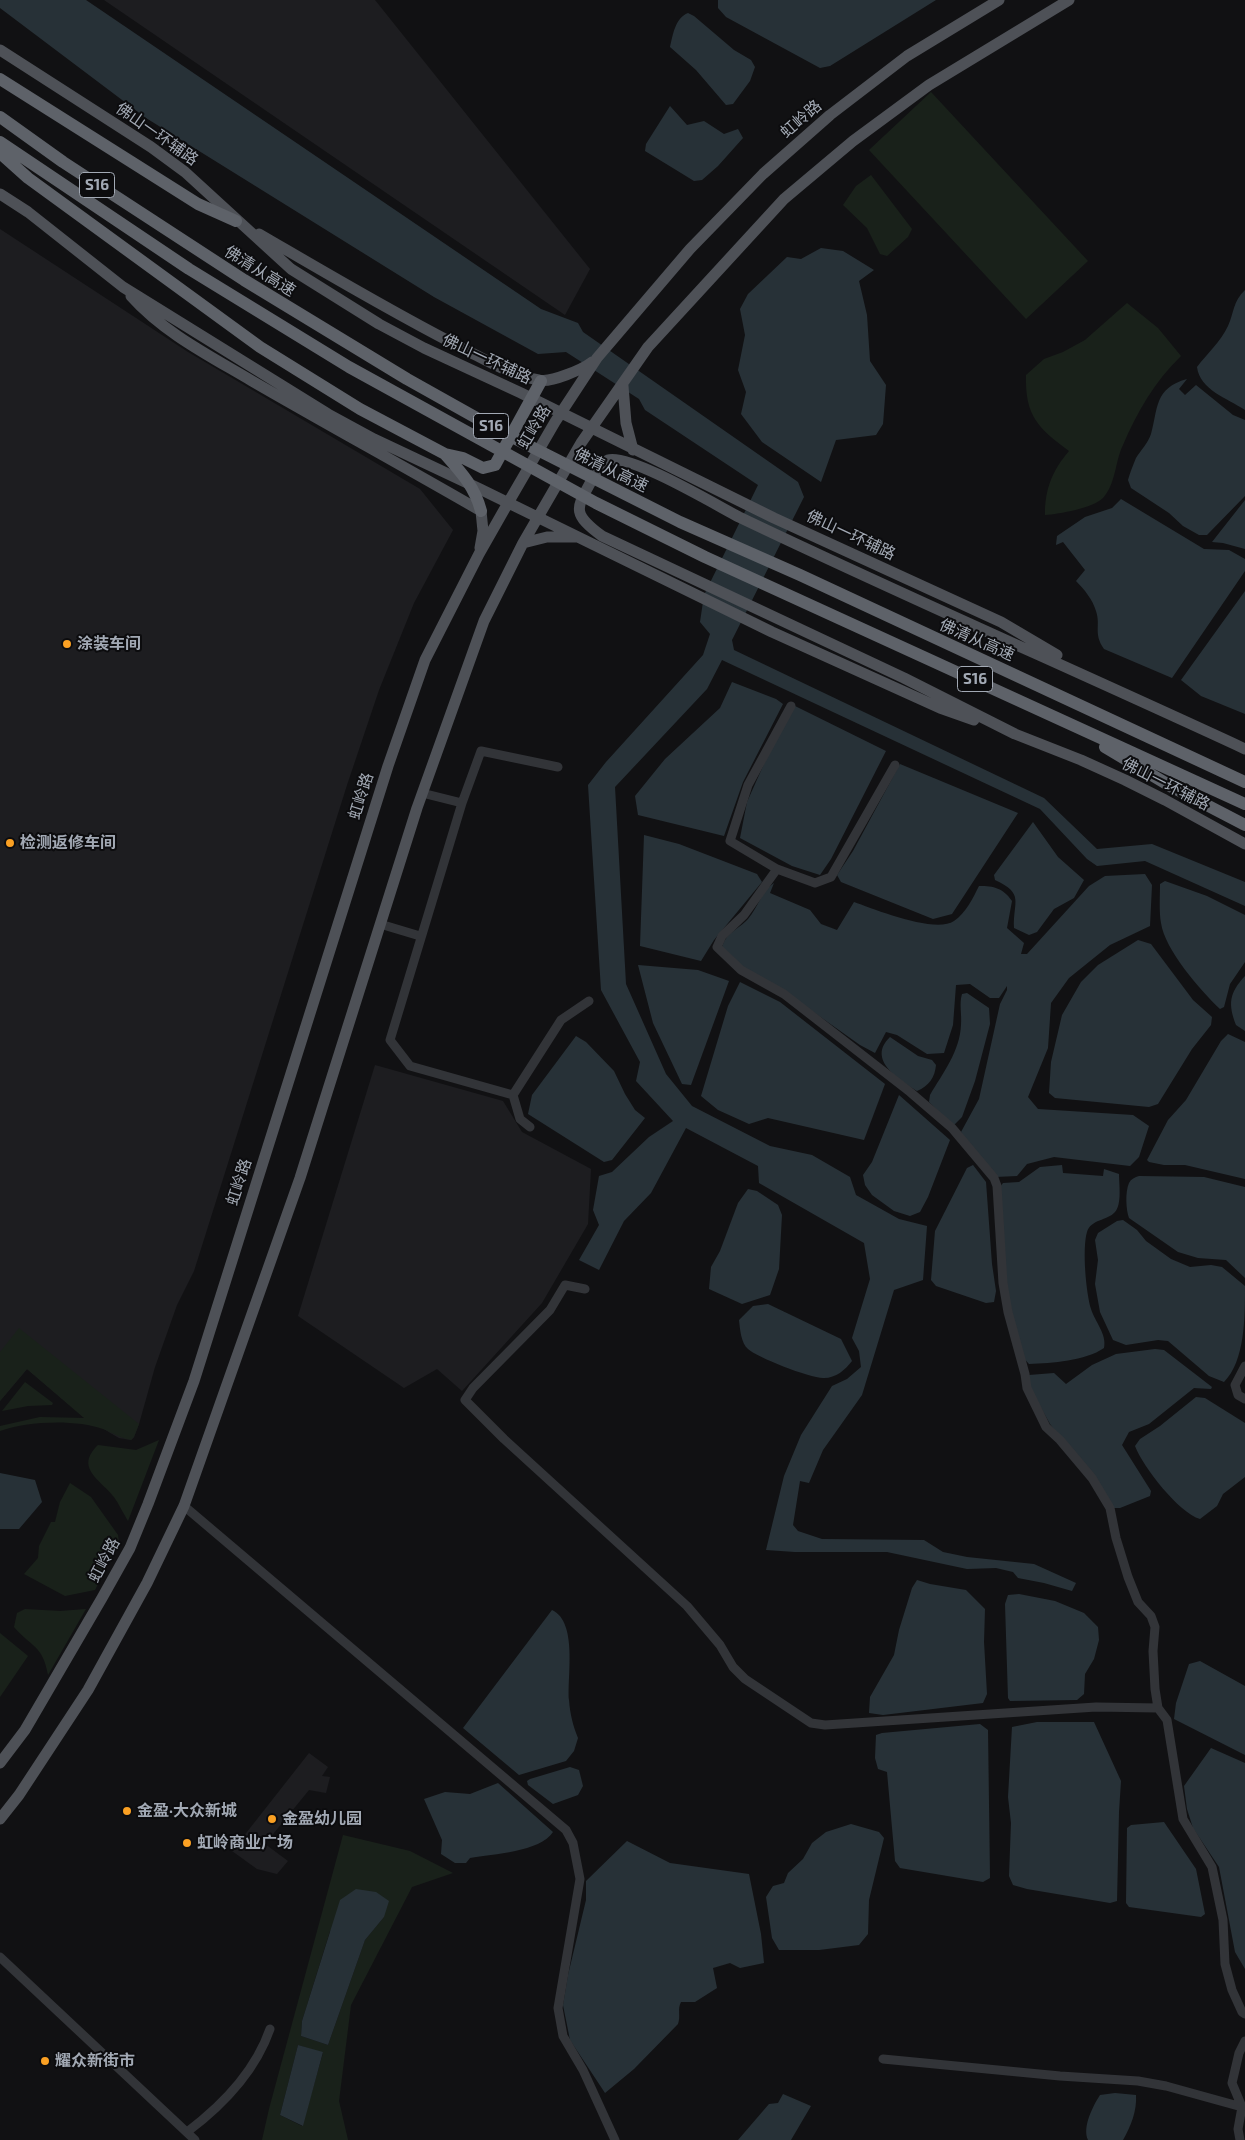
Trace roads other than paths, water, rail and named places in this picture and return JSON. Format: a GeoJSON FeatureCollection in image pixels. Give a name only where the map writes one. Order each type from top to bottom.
{"type":"FeatureCollection","features":[{"type":"Feature","properties":{"kind":"highway"},"geometry":{"type":"LineString","coordinates":[[0,79],[198,204],[236,220]]}},
{"type":"Feature","properties":{"kind":"highway","name":"佛清从高速"},"geometry":{"type":"LineString","coordinates":[[0,117],[63,162],[197,250],[299,314],[498,430],[634,500],[1245,782]]}},
{"type":"Feature","properties":{"kind":"highway","name":"S16"},"geometry":{"type":"LineString","coordinates":[[0,142],[189,269],[350,367],[596,503],[705,557],[1245,804]]}},
{"type":"Feature","properties":{"kind":"highway"},"geometry":{"type":"LineString","coordinates":[[0,153],[28,178],[260,347],[360,409],[445,454],[463,458],[482,468],[495,465],[542,381]]}},
{"type":"Feature","properties":{"kind":"highway"},"geometry":{"type":"LineString","coordinates":[[445,454],[460,470],[477,495],[481,511]]}},
{"type":"Feature","properties":{"kind":"highway"},"geometry":{"type":"LineString","coordinates":[[1045,712],[1172,787],[1245,825]]}},
{"type":"Feature","properties":{"kind":"main road","name":"虹岭路"},"geometry":{"type":"LineString","coordinates":[[0,1763],[25,1730],[102,1598],[130,1548],[148,1504],[191,1390],[394,748],[425,660],[479,554],[586,370],[690,249],[763,174],[830,115],[907,56],[999,0]]}},
{"type":"Feature","properties":{"kind":"main road"},"geometry":{"type":"LineString","coordinates":[[0,1819],[19,1795],[88,1690],[147,1583],[184,1506],[300,1178],[422,793],[484,621],[522,543],[581,442],[623,386],[648,347],[784,199],[853,140],[929,85],[1069,0]]}},
{"type":"Feature","properties":{"kind":"main road","name":"佛山一环辅路"},"geometry":{"type":"LineString","coordinates":[[0,50],[151,147],[185,172],[291,269],[379,324],[424,348],[571,417],[709,487],[1001,622],[1108,685]]}},
{"type":"Feature","properties":{"kind":"main road","name":"佛山一环辅路"},"geometry":{"type":"LineString","coordinates":[[0,194],[28,212],[123,287],[328,414],[374,439],[772,632],[940,708],[1015,734],[1081,760],[1157,796],[1245,844]]}},
{"type":"Feature","properties":{"kind":"main road"},"geometry":{"type":"LineString","coordinates":[[236,220],[417,326],[498,366],[542,381],[586,370]]}},
{"type":"Feature","properties":{"kind":"main road"},"geometry":{"type":"LineString","coordinates":[[123,287],[143,310],[180,338],[481,511],[483,531],[479,554]]}},
{"type":"Feature","properties":{"kind":"main road"},"geometry":{"type":"LineString","coordinates":[[623,386],[628,436],[636,457],[651,472]]}},
{"type":"Feature","properties":{"kind":"main road","name":"佛山一环辅路"},"geometry":{"type":"LineString","coordinates":[[1015,734],[602,536],[585,524],[580,516],[578,507],[600,465],[610,459],[624,461],[651,472],[798,544],[1108,685]]}},
{"type":"Feature","properties":{"kind":"main road"},"geometry":{"type":"LineString","coordinates":[[522,543],[547,538],[602,536]]}},
{"type":"Feature","properties":{"kind":"main road"},"geometry":{"type":"LineString","coordinates":[[1108,685],[1245,749]]}},
{"type":"Feature","properties":{"kind":"street"},"geometry":{"type":"LineString","coordinates":[[791,706],[748,785],[730,841],[777,869],[815,883],[830,877],[894,765]]}},
{"type":"Feature","properties":{"kind":"street"},"geometry":{"type":"LineString","coordinates":[[513,1095],[410,1066],[390,1040],[420,936],[462,803],[481,751],[558,767]]}},
{"type":"Feature","properties":{"kind":"street"},"geometry":{"type":"LineString","coordinates":[[422,793],[462,803]]}},
{"type":"Feature","properties":{"kind":"street"},"geometry":{"type":"LineString","coordinates":[[777,869],[744,915],[722,936],[717,947],[741,970],[784,994],[917,1098],[952,1128],[994,1178],[997,1186],[1003,1283],[1008,1312],[1025,1374],[1026,1388],[1046,1427],[1060,1440],[1092,1478],[1110,1508],[1116,1538],[1128,1577],[1138,1602],[1151,1616],[1155,1627],[1153,1651],[1158,1708],[1166,1720],[1183,1819],[1212,1867],[1223,1920],[1225,1964],[1232,1990],[1242,2012],[1245,2014]]}},
{"type":"Feature","properties":{"kind":"street"},"geometry":{"type":"LineString","coordinates":[[380,924],[420,936]]}},
{"type":"Feature","properties":{"kind":"street"},"geometry":{"type":"LineString","coordinates":[[530,1127],[520,1119],[513,1095],[561,1020],[589,1002]]}},
{"type":"Feature","properties":{"kind":"street"},"geometry":{"type":"LineString","coordinates":[[585,1289],[565,1285],[550,1310],[473,1388],[465,1400],[504,1439],[687,1606],[720,1645],[745,1680],[811,1723],[825,1725],[1096,1707],[1158,1708]]}},
{"type":"Feature","properties":{"kind":"street"},"geometry":{"type":"LineString","coordinates":[[1245,1366],[1235,1385],[1238,1395],[1245,1399]]}},
{"type":"Feature","properties":{"kind":"street"},"geometry":{"type":"LineString","coordinates":[[184,1506],[566,1830],[573,1843],[580,1879],[558,2008],[562,2036],[583,2070],[615,2140]]}},
{"type":"Feature","properties":{"kind":"street"},"geometry":{"type":"LineString","coordinates":[[0,1956],[195,2140]]}},
{"type":"Feature","properties":{"kind":"street"},"geometry":{"type":"LineString","coordinates":[[187,2132],[216,2110],[252,2068],[264,2048],[270,2029]]}},
{"type":"Feature","properties":{"kind":"street"},"geometry":{"type":"LineString","coordinates":[[1240,2140],[1238,2129],[1242,2107],[1232,2083],[1239,2053],[1245,2042]]}},
{"type":"Feature","properties":{"kind":"street"},"geometry":{"type":"LineString","coordinates":[[883,2059],[1060,2076],[1138,2081],[1166,2086],[1242,2107]]}},
{"type":"Feature","properties":{"kind":"place","name":"涂装车间"},"geometry":{"type":"Point","coordinates":[67,644]}},
{"type":"Feature","properties":{"kind":"place","name":"检测返修车间"},"geometry":{"type":"Point","coordinates":[10,843]}},
{"type":"Feature","properties":{"kind":"place","name":"金盈·大众新城"},"geometry":{"type":"Point","coordinates":[127,1811]}},
{"type":"Feature","properties":{"kind":"place","name":"金盈幼儿园"},"geometry":{"type":"Point","coordinates":[272,1819]}},
{"type":"Feature","properties":{"kind":"place","name":"虹岭商业广场"},"geometry":{"type":"Point","coordinates":[187,1843]}},
{"type":"Feature","properties":{"kind":"place","name":"耀众新街市"},"geometry":{"type":"Point","coordinates":[45,2061]}}]}
